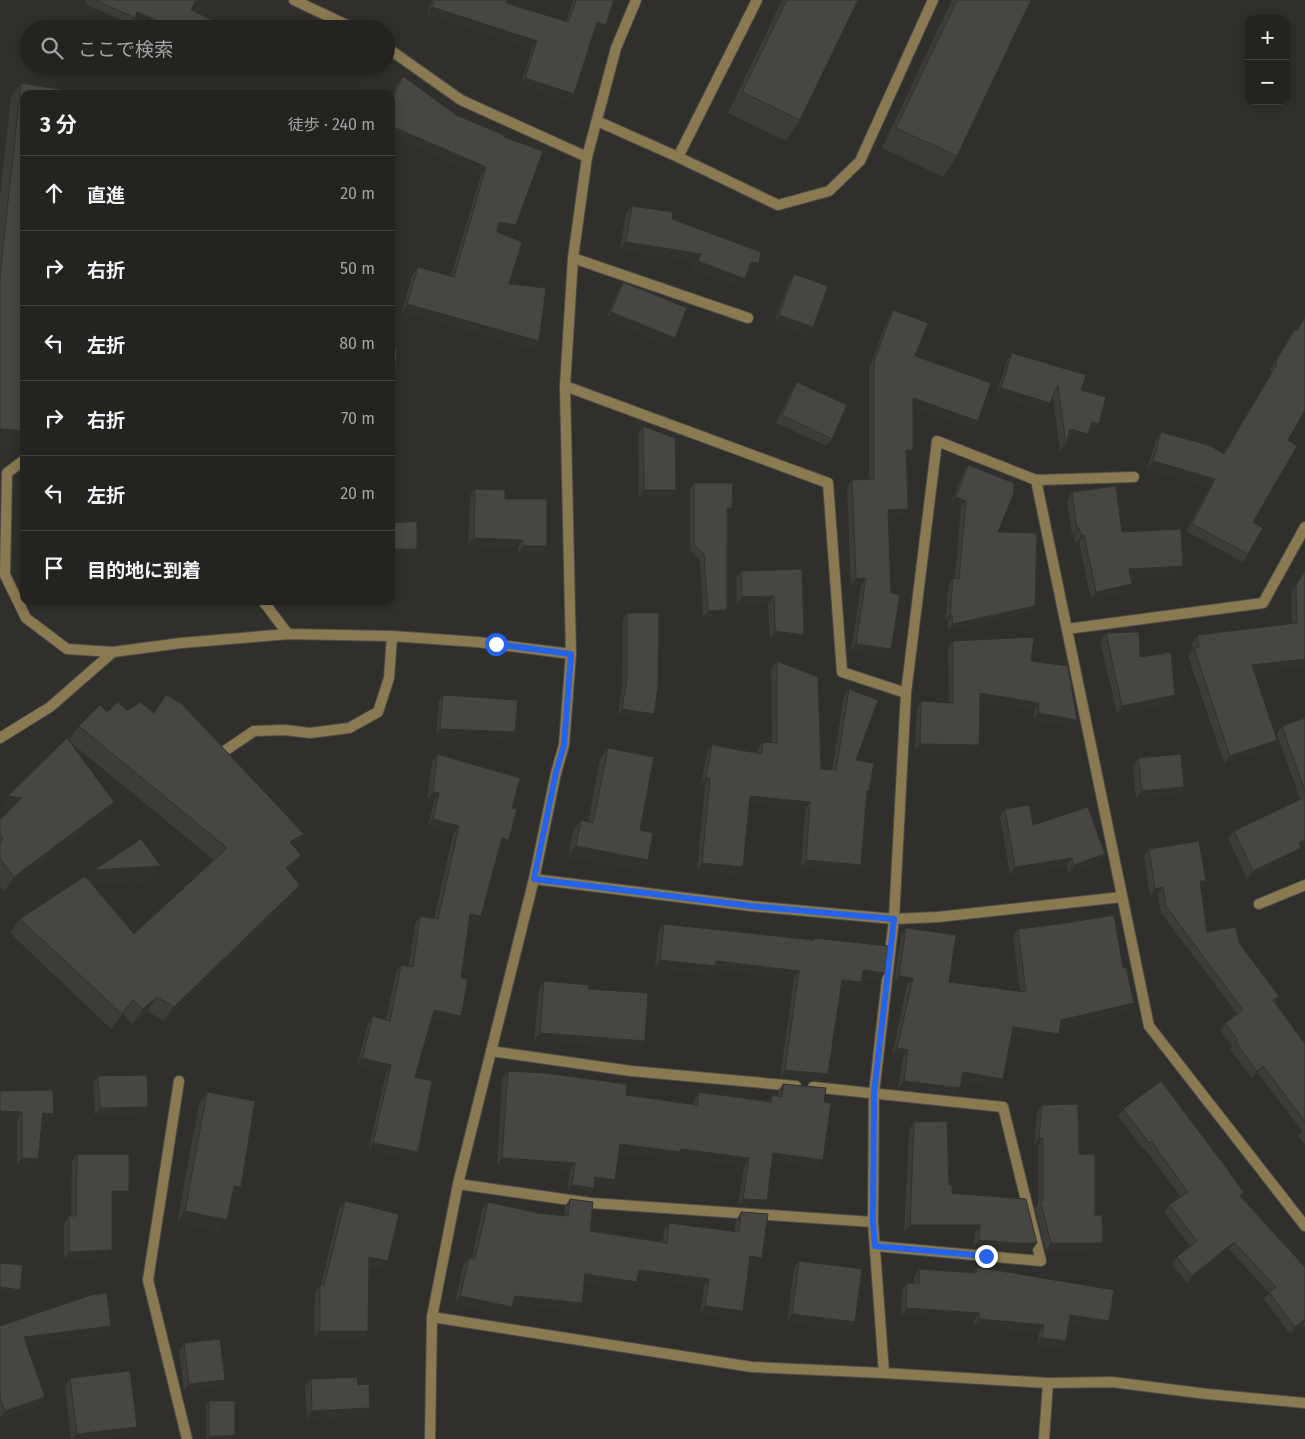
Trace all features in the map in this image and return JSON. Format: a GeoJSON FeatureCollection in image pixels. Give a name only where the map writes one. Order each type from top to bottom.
{"type":"FeatureCollection","features":[{"type":"Feature","properties":{"kind":"street"},"geometry":{"type":"LineString","coordinates":[[294,0],[336,20]]}},
{"type":"Feature","properties":{"kind":"street"},"geometry":{"type":"LineString","coordinates":[[430,1439],[432,1317],[458,1184],[534,879],[556,772],[564,745],[571,654],[565,386],[573,258],[587,157],[616,48],[636,0]]}},
{"type":"Feature","properties":{"kind":"street"},"geometry":{"type":"LineString","coordinates":[[678,157],[758,0]]}},
{"type":"Feature","properties":{"kind":"street"},"geometry":{"type":"LineString","coordinates":[[597,121],[778,205],[829,191],[860,161],[933,0]]}},
{"type":"Feature","properties":{"kind":"street"},"geometry":{"type":"LineString","coordinates":[[395,53],[461,100],[587,157]]}},
{"type":"Feature","properties":{"kind":"street"},"geometry":{"type":"LineString","coordinates":[[573,258],[748,318]]}},
{"type":"Feature","properties":{"kind":"street"},"geometry":{"type":"LineString","coordinates":[[565,386],[828,483],[842,672],[906,693]]}},
{"type":"Feature","properties":{"kind":"street"},"geometry":{"type":"LineString","coordinates":[[884,1373],[873,1222],[874,1093],[894,919],[906,693],[937,441],[1036,480],[1134,477]]}},
{"type":"Feature","properties":{"kind":"street"},"geometry":{"type":"LineString","coordinates":[[20,463],[7,473],[5,575],[26,618],[67,649],[113,652],[181,643],[288,634],[392,636],[477,642],[571,654]]}},
{"type":"Feature","properties":{"kind":"street"},"geometry":{"type":"LineString","coordinates":[[1036,480],[1149,1026],[1305,1226]]}},
{"type":"Feature","properties":{"kind":"street"},"geometry":{"type":"LineString","coordinates":[[1067,629],[1264,603],[1305,526]]}},
{"type":"Feature","properties":{"kind":"street"},"geometry":{"type":"LineString","coordinates":[[266,605],[288,634]]}},
{"type":"Feature","properties":{"kind":"street"},"geometry":{"type":"LineString","coordinates":[[223,752],[254,731],[285,730],[310,733],[349,728],[378,712],[389,678],[392,636]]}},
{"type":"Feature","properties":{"kind":"street"},"geometry":{"type":"LineString","coordinates":[[0,738],[50,707],[113,652]]}},
{"type":"Feature","properties":{"kind":"street"},"geometry":{"type":"LineString","coordinates":[[534,879],[751,906],[894,919],[938,917],[1122,897]]}},
{"type":"Feature","properties":{"kind":"street"},"geometry":{"type":"LineString","coordinates":[[1259,904],[1305,885]]}},
{"type":"Feature","properties":{"kind":"street"},"geometry":{"type":"LineString","coordinates":[[491,1051],[631,1071],[874,1093],[1003,1107],[1041,1261],[875,1246]]}},
{"type":"Feature","properties":{"kind":"street"},"geometry":{"type":"LineString","coordinates":[[180,1081],[148,1280],[187,1439]]}},
{"type":"Feature","properties":{"kind":"street"},"geometry":{"type":"LineString","coordinates":[[458,1184],[590,1203],[873,1222]]}},
{"type":"Feature","properties":{"kind":"street"},"geometry":{"type":"LineString","coordinates":[[432,1317],[752,1367],[1048,1383],[1112,1382],[1207,1394],[1305,1403]]}},
{"type":"Feature","properties":{"kind":"street"},"geometry":{"type":"LineString","coordinates":[[1044,1439],[1048,1383]]}},
{"type":"Feature","properties":{"kind":"building"},"geometry":{"type":"Polygon","coordinates":[[[96,0],[196,0],[191,10],[212,20],[156,20],[137,12],[135,18],[96,0]]]}},
{"type":"Feature","properties":{"kind":"building"},"geometry":{"type":"Polygon","coordinates":[[[435,0],[507,0],[506,3],[568,22],[576,0],[614,0],[606,25],[597,22],[574,94],[525,78],[537,41],[432,7],[435,0]]]}},
{"type":"Feature","properties":{"kind":"building"},"geometry":{"type":"Polygon","coordinates":[[[787,0],[858,0],[800,120],[742,92],[787,0]]]}},
{"type":"Feature","properties":{"kind":"building"},"geometry":{"type":"Polygon","coordinates":[[[957,0],[1031,0],[957,156],[896,128],[957,0]]]}},
{"type":"Feature","properties":{"kind":"building"},"geometry":{"type":"Polygon","coordinates":[[[403,76],[456,115],[504,135],[504,137],[543,151],[516,225],[499,222],[497,232],[522,242],[509,284],[546,288],[539,341],[407,304],[418,267],[454,277],[486,167],[395,128],[395,93],[403,76]]]}},
{"type":"Feature","properties":{"kind":"building"},"geometry":{"type":"Polygon","coordinates":[[[21,83],[66,90],[20,90],[21,83]]]}},
{"type":"Feature","properties":{"kind":"building"},"geometry":{"type":"Polygon","coordinates":[[[20,92],[20,431],[0,429],[0,276],[20,92]]]}},
{"type":"Feature","properties":{"kind":"building"},"geometry":{"type":"Polygon","coordinates":[[[632,206],[673,212],[672,219],[761,252],[759,263],[751,262],[745,279],[698,261],[701,254],[626,242],[632,206]]]}},
{"type":"Feature","properties":{"kind":"building"},"geometry":{"type":"Polygon","coordinates":[[[794,274],[828,286],[813,327],[779,315],[794,274]]]}},
{"type":"Feature","properties":{"kind":"building"},"geometry":{"type":"Polygon","coordinates":[[[623,282],[687,308],[675,338],[611,312],[623,282]]]}},
{"type":"Feature","properties":{"kind":"building"},"geometry":{"type":"Polygon","coordinates":[[[893,310],[928,323],[915,356],[991,383],[978,421],[913,398],[913,450],[906,450],[908,509],[888,510],[891,593],[900,595],[891,649],[856,644],[866,578],[856,579],[852,480],[874,479],[874,362],[893,310]]]}},
{"type":"Feature","properties":{"kind":"building"},"geometry":{"type":"Polygon","coordinates":[[[1305,317],[1305,410],[1288,440],[1297,446],[1253,522],[1263,528],[1248,554],[1192,524],[1215,479],[1153,461],[1161,432],[1211,446],[1224,454],[1277,364],[1275,363],[1295,329],[1297,331],[1305,317]]]}},
{"type":"Feature","properties":{"kind":"building"},"geometry":{"type":"Polygon","coordinates":[[[395,349],[397,349],[395,379],[395,349]]]}},
{"type":"Feature","properties":{"kind":"building"},"geometry":{"type":"Polygon","coordinates":[[[1012,353],[1086,375],[1081,390],[1106,397],[1099,424],[1092,422],[1088,434],[1070,429],[1066,444],[1058,385],[1050,403],[1001,388],[1012,353]]]}},
{"type":"Feature","properties":{"kind":"building"},"geometry":{"type":"Polygon","coordinates":[[[797,382],[847,405],[832,439],[782,415],[797,382]]]}},
{"type":"Feature","properties":{"kind":"building"},"geometry":{"type":"Polygon","coordinates":[[[643,426],[675,438],[676,490],[644,490],[643,426]]]}},
{"type":"Feature","properties":{"kind":"building"},"geometry":{"type":"Polygon","coordinates":[[[968,465],[1014,483],[1014,493],[998,532],[1037,533],[1035,606],[953,624],[952,615],[950,615],[953,578],[959,579],[966,501],[956,497],[968,465]]]}},
{"type":"Feature","properties":{"kind":"building"},"geometry":{"type":"Polygon","coordinates":[[[694,483],[733,483],[732,508],[727,508],[727,610],[708,611],[704,554],[694,544],[694,483]]]}},
{"type":"Feature","properties":{"kind":"building"},"geometry":{"type":"Polygon","coordinates":[[[1116,486],[1122,532],[1181,529],[1183,566],[1129,569],[1132,584],[1096,592],[1084,535],[1081,536],[1079,528],[1077,528],[1072,492],[1116,486]]]}},
{"type":"Feature","properties":{"kind":"building"},"geometry":{"type":"Polygon","coordinates":[[[475,489],[505,490],[505,499],[547,499],[547,546],[523,546],[523,540],[474,538],[475,489]]]}},
{"type":"Feature","properties":{"kind":"building"},"geometry":{"type":"Polygon","coordinates":[[[417,521],[417,549],[395,549],[395,523],[417,521]]]}},
{"type":"Feature","properties":{"kind":"building"},"geometry":{"type":"Polygon","coordinates":[[[802,569],[804,635],[775,631],[774,596],[742,597],[741,571],[802,569]]]}},
{"type":"Feature","properties":{"kind":"building"},"geometry":{"type":"Polygon","coordinates":[[[1305,570],[1305,659],[1252,665],[1277,740],[1230,756],[1194,648],[1199,647],[1197,635],[1297,623],[1296,585],[1305,570]]]}},
{"type":"Feature","properties":{"kind":"building"},"geometry":{"type":"Polygon","coordinates":[[[627,613],[659,613],[658,686],[654,714],[622,709],[627,678],[627,613]]]}},
{"type":"Feature","properties":{"kind":"building"},"geometry":{"type":"Polygon","coordinates":[[[1139,632],[1140,657],[1171,652],[1175,695],[1122,706],[1106,633],[1139,632]]]}},
{"type":"Feature","properties":{"kind":"building"},"geometry":{"type":"Polygon","coordinates":[[[1034,637],[1031,661],[1068,666],[1077,720],[1038,713],[1039,703],[980,693],[979,745],[920,744],[921,701],[953,703],[953,641],[1034,637]]]}},
{"type":"Feature","properties":{"kind":"building"},"geometry":{"type":"Polygon","coordinates":[[[777,661],[818,677],[821,769],[836,770],[849,689],[878,700],[856,760],[874,763],[869,791],[867,791],[861,865],[806,860],[810,802],[750,796],[743,867],[702,863],[710,778],[706,777],[712,745],[762,754],[763,742],[777,743],[777,661]]]}},
{"type":"Feature","properties":{"kind":"building"},"geometry":{"type":"Polygon","coordinates":[[[166,695],[181,703],[304,834],[290,842],[301,855],[286,868],[300,885],[174,1007],[157,997],[143,1009],[133,1000],[122,1014],[20,919],[85,876],[134,934],[227,848],[79,726],[100,705],[107,712],[118,702],[127,711],[140,702],[154,713],[166,695]]]}},
{"type":"Feature","properties":{"kind":"building"},"geometry":{"type":"Polygon","coordinates":[[[443,695],[518,700],[515,732],[440,729],[443,695]]]}},
{"type":"Feature","properties":{"kind":"building"},"geometry":{"type":"Polygon","coordinates":[[[1305,718],[1305,791],[1282,726],[1305,718]]]}},
{"type":"Feature","properties":{"kind":"building"},"geometry":{"type":"Polygon","coordinates":[[[67,738],[114,802],[14,877],[0,858],[0,843],[3,840],[0,834],[0,820],[22,798],[8,796],[67,738]]]}},
{"type":"Feature","properties":{"kind":"building"},"geometry":{"type":"Polygon","coordinates":[[[608,748],[654,757],[640,830],[653,833],[648,860],[576,846],[581,820],[593,823],[608,748]]]}},
{"type":"Feature","properties":{"kind":"building"},"geometry":{"type":"Polygon","coordinates":[[[437,754],[520,778],[512,808],[517,809],[509,840],[502,838],[481,916],[470,914],[461,978],[468,979],[461,1016],[434,1010],[415,1077],[432,1081],[418,1152],[373,1143],[391,1065],[362,1058],[373,1016],[390,1021],[401,965],[413,967],[420,916],[438,919],[459,826],[433,819],[439,793],[433,792],[437,754]]]}},
{"type":"Feature","properties":{"kind":"building"},"geometry":{"type":"Polygon","coordinates":[[[1181,754],[1184,787],[1142,791],[1138,758],[1181,754]]]}},
{"type":"Feature","properties":{"kind":"building"},"geometry":{"type":"Polygon","coordinates":[[[1305,797],[1305,840],[1299,843],[1301,848],[1253,871],[1234,831],[1305,797]]]}},
{"type":"Feature","properties":{"kind":"building"},"geometry":{"type":"Polygon","coordinates":[[[1029,805],[1033,825],[1088,807],[1105,854],[1074,865],[1072,858],[1015,867],[1005,809],[1029,805]]]}},
{"type":"Feature","properties":{"kind":"building"},"geometry":{"type":"Polygon","coordinates":[[[141,839],[161,866],[94,870],[141,839]]]}},
{"type":"Feature","properties":{"kind":"building"},"geometry":{"type":"Polygon","coordinates":[[[1199,841],[1206,881],[1200,881],[1207,932],[1236,927],[1239,943],[1279,996],[1273,1000],[1305,1044],[1305,1122],[1263,1066],[1257,1071],[1235,1041],[1238,1040],[1225,1023],[1243,1010],[1166,906],[1163,887],[1155,889],[1149,849],[1199,841]]]}},
{"type":"Feature","properties":{"kind":"building"},"geometry":{"type":"Polygon","coordinates":[[[1114,915],[1123,968],[1126,967],[1134,1003],[1061,1020],[1059,1034],[1013,1027],[1003,1079],[963,1072],[960,1088],[904,1081],[908,1050],[897,1048],[913,978],[899,976],[906,928],[956,935],[949,982],[1026,992],[1018,929],[1114,915]]]}},
{"type":"Feature","properties":{"kind":"building"},"geometry":{"type":"Polygon","coordinates":[[[664,924],[888,946],[885,973],[863,970],[861,982],[842,980],[828,1074],[785,1070],[799,971],[716,961],[715,966],[660,960],[664,924]]]}},
{"type":"Feature","properties":{"kind":"building"},"geometry":{"type":"Polygon","coordinates":[[[544,981],[589,985],[588,989],[648,993],[645,1041],[540,1033],[544,981]]]}},
{"type":"Feature","properties":{"kind":"building"},"geometry":{"type":"Polygon","coordinates":[[[508,1071],[544,1073],[627,1084],[626,1095],[697,1105],[699,1092],[771,1102],[772,1095],[782,1097],[783,1084],[826,1088],[824,1102],[831,1103],[823,1160],[773,1153],[767,1200],[743,1199],[749,1158],[681,1149],[680,1152],[620,1144],[615,1180],[595,1177],[594,1188],[572,1185],[575,1163],[502,1158],[508,1071]]]}},
{"type":"Feature","properties":{"kind":"building"},"geometry":{"type":"Polygon","coordinates":[[[147,1075],[148,1107],[100,1108],[98,1076],[147,1075]]]}},
{"type":"Feature","properties":{"kind":"building"},"geometry":{"type":"Polygon","coordinates":[[[1161,1081],[1244,1193],[1240,1196],[1305,1266],[1305,1319],[1295,1327],[1269,1292],[1276,1287],[1234,1242],[1192,1276],[1177,1257],[1197,1241],[1169,1205],[1188,1192],[1151,1141],[1149,1143],[1123,1109],[1161,1081]]]}},
{"type":"Feature","properties":{"kind":"building"},"geometry":{"type":"Polygon","coordinates":[[[53,1090],[54,1114],[43,1113],[38,1159],[22,1158],[22,1112],[0,1111],[0,1091],[53,1090]]]}},
{"type":"Feature","properties":{"kind":"building"},"geometry":{"type":"Polygon","coordinates":[[[207,1092],[255,1101],[241,1187],[234,1186],[227,1220],[185,1211],[207,1092]]]}},
{"type":"Feature","properties":{"kind":"building"},"geometry":{"type":"Polygon","coordinates":[[[1078,1104],[1079,1154],[1095,1154],[1095,1215],[1102,1215],[1103,1243],[1051,1243],[1040,1200],[1043,1201],[1043,1138],[1039,1138],[1042,1105],[1078,1104]]]}},
{"type":"Feature","properties":{"kind":"building"},"geometry":{"type":"Polygon","coordinates":[[[947,1121],[949,1185],[952,1185],[952,1193],[1026,1199],[1037,1243],[979,1240],[980,1225],[910,1225],[914,1122],[947,1121]]]}},
{"type":"Feature","properties":{"kind":"building"},"geometry":{"type":"Polygon","coordinates":[[[77,1154],[129,1154],[129,1191],[112,1191],[112,1250],[69,1252],[69,1216],[76,1216],[77,1154]]]}},
{"type":"Feature","properties":{"kind":"building"},"geometry":{"type":"Polygon","coordinates":[[[570,1199],[593,1202],[590,1231],[667,1243],[669,1223],[739,1232],[741,1212],[768,1214],[762,1258],[750,1256],[743,1311],[705,1306],[709,1279],[639,1270],[637,1282],[585,1274],[582,1303],[515,1296],[512,1307],[460,1296],[469,1258],[475,1259],[488,1202],[538,1213],[568,1216],[570,1199]]]}},
{"type":"Feature","properties":{"kind":"building"},"geometry":{"type":"Polygon","coordinates":[[[345,1201],[399,1214],[388,1261],[369,1257],[368,1331],[320,1331],[320,1285],[324,1285],[345,1201]]]}},
{"type":"Feature","properties":{"kind":"building"},"geometry":{"type":"Polygon","coordinates":[[[799,1261],[862,1269],[855,1322],[792,1314],[799,1261]]]}},
{"type":"Feature","properties":{"kind":"building"},"geometry":{"type":"Polygon","coordinates":[[[0,1263],[23,1265],[20,1290],[0,1287],[0,1263]]]}},
{"type":"Feature","properties":{"kind":"building"},"geometry":{"type":"Polygon","coordinates":[[[977,1267],[1114,1290],[1109,1321],[1070,1315],[1066,1341],[1042,1338],[1044,1325],[979,1319],[979,1313],[906,1308],[907,1283],[919,1283],[919,1269],[976,1273],[977,1267]]]}},
{"type":"Feature","properties":{"kind":"building"},"geometry":{"type":"Polygon","coordinates":[[[107,1293],[111,1326],[24,1337],[45,1397],[5,1411],[0,1398],[0,1326],[91,1295],[107,1293]]]}},
{"type":"Feature","properties":{"kind":"building"},"geometry":{"type":"Polygon","coordinates":[[[220,1339],[225,1380],[189,1384],[184,1343],[220,1339]]]}},
{"type":"Feature","properties":{"kind":"building"},"geometry":{"type":"Polygon","coordinates":[[[130,1371],[137,1427],[77,1434],[70,1378],[130,1371]]]}},
{"type":"Feature","properties":{"kind":"building"},"geometry":{"type":"Polygon","coordinates":[[[357,1377],[358,1385],[369,1384],[370,1408],[312,1411],[311,1379],[357,1377]]]}},
{"type":"Feature","properties":{"kind":"building"},"geometry":{"type":"Polygon","coordinates":[[[209,1401],[235,1401],[235,1435],[209,1437],[209,1401]]]}},
{"type":"Feature","properties":{"kind":"route"},"geometry":{"type":"LineString","coordinates":[[496,644],[571,654],[564,745],[556,772],[534,879],[751,906],[894,919],[874,1093],[873,1222],[875,1246],[986,1256]]}}]}
